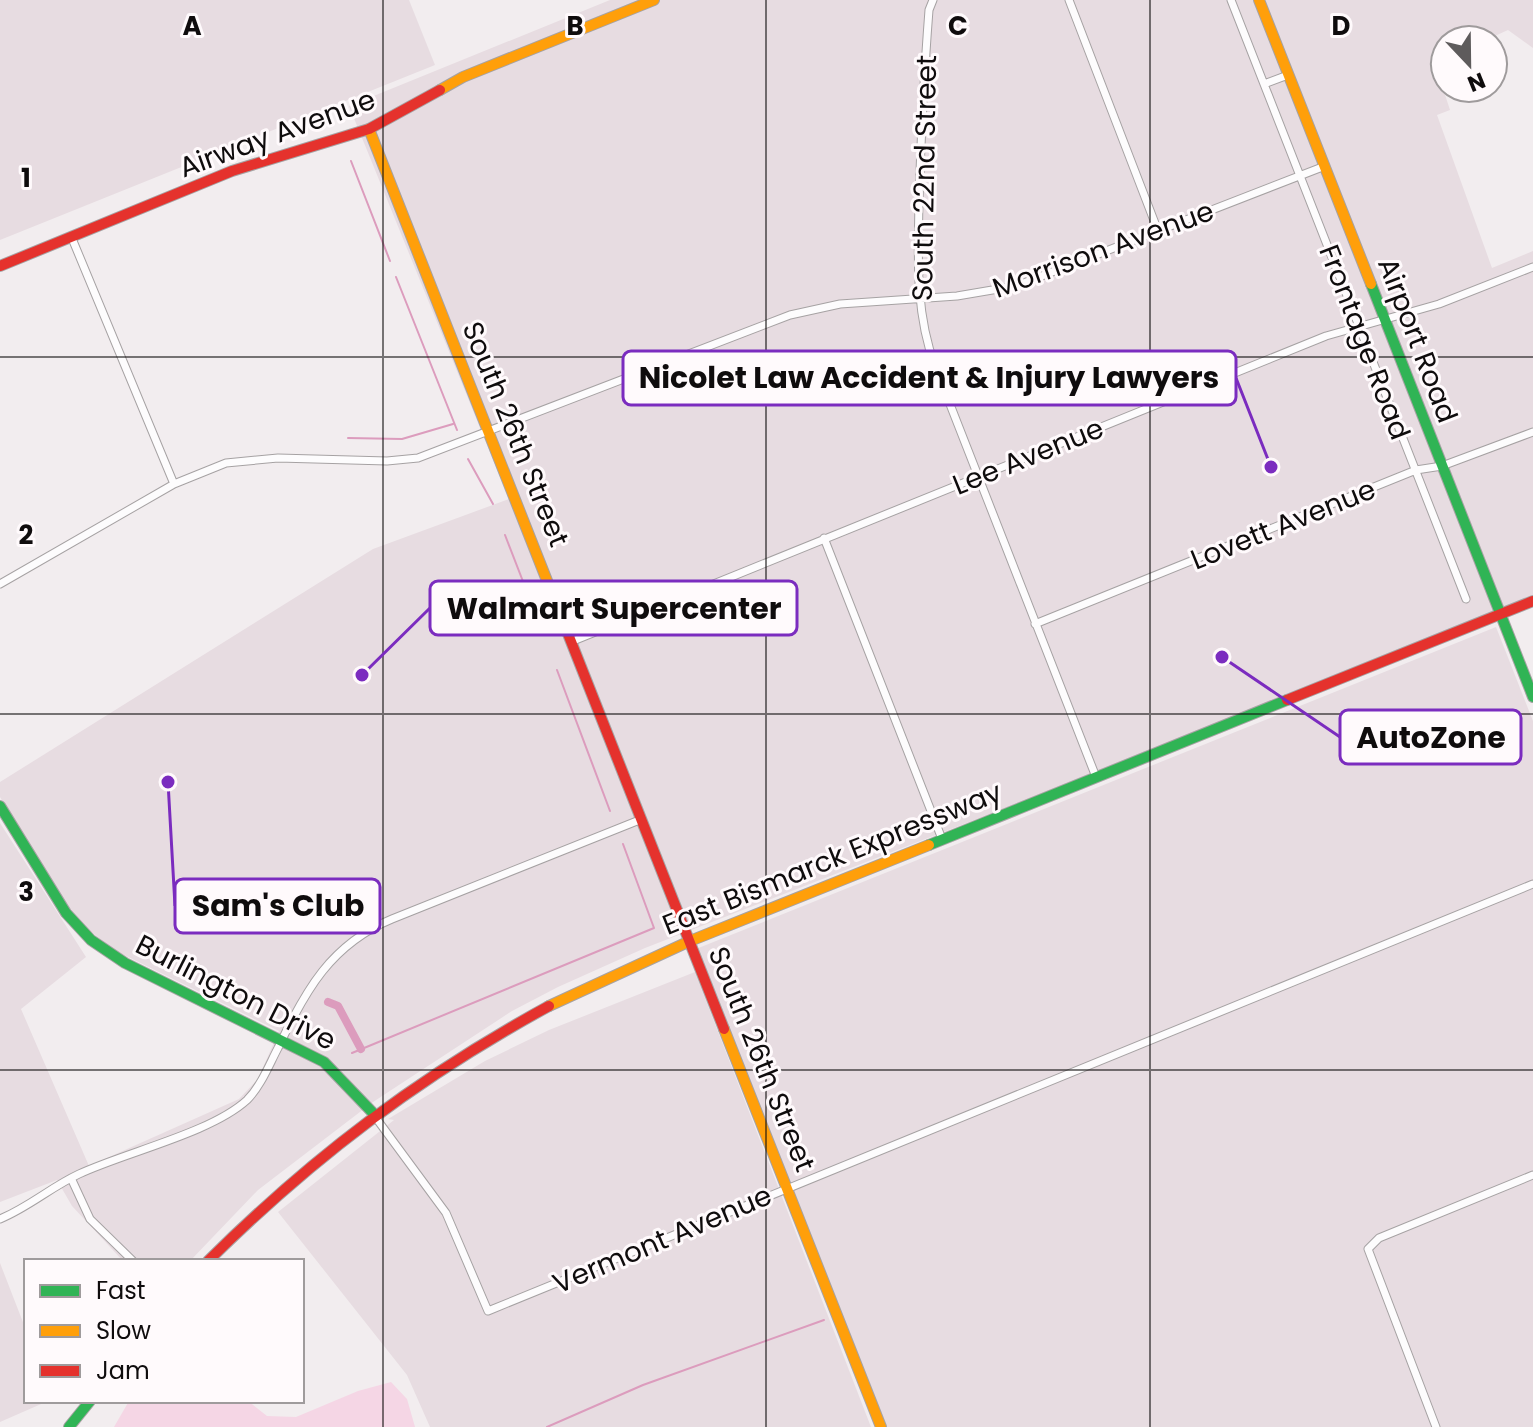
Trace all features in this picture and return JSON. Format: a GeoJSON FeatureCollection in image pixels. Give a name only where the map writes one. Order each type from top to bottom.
{"type":"FeatureCollection","features":[{"type":"Feature","properties":{"kind":"street","name":"Airway Avenue"},"geometry":{"type":"LineString","coordinates":[[0,266],[232,171],[369,129],[474,73],[654,0]]}},
{"type":"Feature","properties":{"kind":"street","name":"South 22nd Street"},"geometry":{"type":"LineString","coordinates":[[933,0],[927,27],[920,151],[919,298],[930,353],[1096,777]]}},
{"type":"Feature","properties":{"kind":"street"},"geometry":{"type":"LineString","coordinates":[[1069,0],[1158,231]]}},
{"type":"Feature","properties":{"kind":"street","name":"Frontage Road"},"geometry":{"type":"LineString","coordinates":[[1231,0],[1466,599]]}},
{"type":"Feature","properties":{"kind":"street","name":"Airport Road"},"geometry":{"type":"LineString","coordinates":[[1259,0],[1533,697]]}},
{"type":"Feature","properties":{"kind":"street"},"geometry":{"type":"LineString","coordinates":[[1264,84],[1288,75]]}},
{"type":"Feature","properties":{"kind":"street","name":"South 26th Street"},"geometry":{"type":"LineString","coordinates":[[369,129],[881,1427]]}},
{"type":"Feature","properties":{"kind":"street","name":"Morrison Avenue"},"geometry":{"type":"LineString","coordinates":[[0,584],[174,484],[211,467],[242,460],[412,459],[790,315],[840,304],[972,294],[1016,286],[1325,166]]}},
{"type":"Feature","properties":{"kind":"street"},"geometry":{"type":"LineString","coordinates":[[71,236],[174,484]]}},
{"type":"Feature","properties":{"kind":"street","name":"Lee Avenue"},"geometry":{"type":"LineString","coordinates":[[573,641],[1359,326],[1439,304],[1533,267]]}},
{"type":"Feature","properties":{"kind":"street","name":"Lovett Avenue"},"geometry":{"type":"LineString","coordinates":[[1035,624],[1416,470],[1442,466],[1533,432]]}},
{"type":"Feature","properties":{"kind":"street"},"geometry":{"type":"LineString","coordinates":[[824,538],[942,839]]}},
{"type":"Feature","properties":{"kind":"street","name":"East Bismarck Expressway"},"geometry":{"type":"LineString","coordinates":[[210,1259],[282,1189],[373,1113],[503,1028],[592,982],[1533,601]]}},
{"type":"Feature","properties":{"kind":"street","name":"Burlington Drive"},"geometry":{"type":"LineString","coordinates":[[0,806],[66,913],[91,940],[125,963],[282,1039],[330,1066],[373,1113],[446,1213],[488,1311]]}},
{"type":"Feature","properties":{"kind":"street"},"geometry":{"type":"LineString","coordinates":[[0,1219],[27,1207],[71,1178],[233,1110],[256,1090],[317,974],[361,935],[392,919],[642,819]]}},
{"type":"Feature","properties":{"kind":"street","name":"Vermont Avenue"},"geometry":{"type":"LineString","coordinates":[[488,1311],[1533,884]]}},
{"type":"Feature","properties":{"kind":"street"},"geometry":{"type":"LineString","coordinates":[[1436,1427],[1368,1249],[1379,1238],[1533,1175]]}},
{"type":"Feature","properties":{"kind":"street"},"geometry":{"type":"LineString","coordinates":[[71,1178],[90,1219],[131,1259]]}},
{"type":"Feature","properties":{"kind":"street"},"geometry":{"type":"LineString","coordinates":[[69,1427],[88,1403]]}},
{"type":"Feature","properties":{"kind":"shaded area"},"geometry":{"type":"Polygon","coordinates":[[[0,0],[409,0],[435,65],[0,240],[0,0]]]}},
{"type":"Feature","properties":{"kind":"shaded area"},"geometry":{"type":"Polygon","coordinates":[[[610,0],[1533,0],[1533,48],[1509,31],[1509,24],[1429,24],[1429,104],[1448,104],[1450,110],[1437,115],[1492,268],[1533,251],[1533,595],[1018,803],[645,948],[558,987],[512,1011],[373,1102],[258,1190],[192,1259],[121,1259],[72,1206],[57,1180],[0,1202],[0,823],[86,957],[21,1009],[89,1166],[239,1099],[258,1079],[279,1031],[114,950],[88,929],[68,911],[0,797],[0,782],[373,549],[509,499],[349,106],[610,0]]]}},
{"type":"Feature","properties":{"kind":"shaded area"},"geometry":{"type":"Polygon","coordinates":[[[1496,627],[1533,721],[1533,1427],[887,1427],[696,949],[1496,627]]]}},
{"type":"Feature","properties":{"kind":"shaded area"},"geometry":{"type":"Polygon","coordinates":[[[695,972],[871,1427],[430,1427],[407,1375],[278,1212],[394,1120],[388,1119],[485,1061],[549,1030],[695,972]]]}},
{"type":"Feature","properties":{"kind":"shaded area"},"geometry":{"type":"Polygon","coordinates":[[[0,1263],[24,1325],[24,1403],[43,1403],[0,1422],[0,1263]]]}},
{"type":"Feature","properties":{"kind":"shaded area"},"geometry":{"type":"Polygon","coordinates":[[[391,1382],[407,1399],[415,1427],[114,1427],[128,1403],[251,1403],[267,1416],[296,1417],[358,1391],[391,1382]]]}},
{"type":"Feature","properties":{"kind":"waterway"},"geometry":{"type":"LineString","coordinates":[[351,161],[390,261]]}},
{"type":"Feature","properties":{"kind":"waterway"},"geometry":{"type":"LineString","coordinates":[[396,277],[457,430]]}},
{"type":"Feature","properties":{"kind":"waterway"},"geometry":{"type":"LineString","coordinates":[[348,438],[402,439],[453,424]]}},
{"type":"Feature","properties":{"kind":"waterway"},"geometry":{"type":"LineString","coordinates":[[468,459],[493,504]]}},
{"type":"Feature","properties":{"kind":"waterway"},"geometry":{"type":"LineString","coordinates":[[505,535],[543,633]]}},
{"type":"Feature","properties":{"kind":"waterway"},"geometry":{"type":"LineString","coordinates":[[557,670],[610,811]]}},
{"type":"Feature","properties":{"kind":"waterway"},"geometry":{"type":"LineString","coordinates":[[352,1053],[654,928],[623,844]]}},
{"type":"Feature","properties":{"kind":"waterway"},"geometry":{"type":"LineString","coordinates":[[328,1002],[338,1006],[361,1049]]}},
{"type":"Feature","properties":{"kind":"waterway"},"geometry":{"type":"LineString","coordinates":[[547,1427],[643,1385],[824,1320]]}},
{"type":"Feature","properties":{"kind":"traffic: fast"},"geometry":{"type":"LineString","coordinates":[[1371,284],[1533,697]]}},
{"type":"Feature","properties":{"kind":"traffic: fast"},"geometry":{"type":"LineString","coordinates":[[929,845],[1287,700]]}},
{"type":"Feature","properties":{"kind":"traffic: fast"},"geometry":{"type":"LineString","coordinates":[[0,806],[66,913],[91,940],[125,963],[324,1062],[373,1113]]}},
{"type":"Feature","properties":{"kind":"traffic: fast"},"geometry":{"type":"LineString","coordinates":[[69,1427],[88,1403]]}},
{"type":"Feature","properties":{"kind":"traffic: slow"},"geometry":{"type":"LineString","coordinates":[[440,90],[463,77],[654,0]]}},
{"type":"Feature","properties":{"kind":"traffic: slow"},"geometry":{"type":"LineString","coordinates":[[1259,0],[1371,284]]}},
{"type":"Feature","properties":{"kind":"traffic: slow"},"geometry":{"type":"LineString","coordinates":[[369,129],[557,606]]}},
{"type":"Feature","properties":{"kind":"traffic: slow"},"geometry":{"type":"LineString","coordinates":[[549,1006],[690,941],[929,845]]}},
{"type":"Feature","properties":{"kind":"traffic: slow"},"geometry":{"type":"LineString","coordinates":[[724,1029],[881,1427]]}},
{"type":"Feature","properties":{"kind":"traffic: jam"},"geometry":{"type":"LineString","coordinates":[[0,266],[232,171],[369,129],[440,90]]}},
{"type":"Feature","properties":{"kind":"traffic: jam"},"geometry":{"type":"LineString","coordinates":[[1287,700],[1533,601]]}},
{"type":"Feature","properties":{"kind":"traffic: jam"},"geometry":{"type":"LineString","coordinates":[[557,606],[724,1029]]}},
{"type":"Feature","properties":{"kind":"traffic: jam"},"geometry":{"type":"LineString","coordinates":[[210,1259],[287,1187],[369,1121],[456,1061],[549,1006]]}},
{"type":"Feature","properties":{"kind":"place","name":"Nicolet Law Accident & Injury Lawyers"},"geometry":{"type":"Point","coordinates":[1271,467]}},
{"type":"Feature","properties":{"kind":"place","name":"AutoZone"},"geometry":{"type":"Point","coordinates":[1222,657]}},
{"type":"Feature","properties":{"kind":"place","name":"Walmart Supercenter"},"geometry":{"type":"Point","coordinates":[362,675]}},
{"type":"Feature","properties":{"kind":"place","name":"Sam's Club"},"geometry":{"type":"Point","coordinates":[168,782]}}]}
